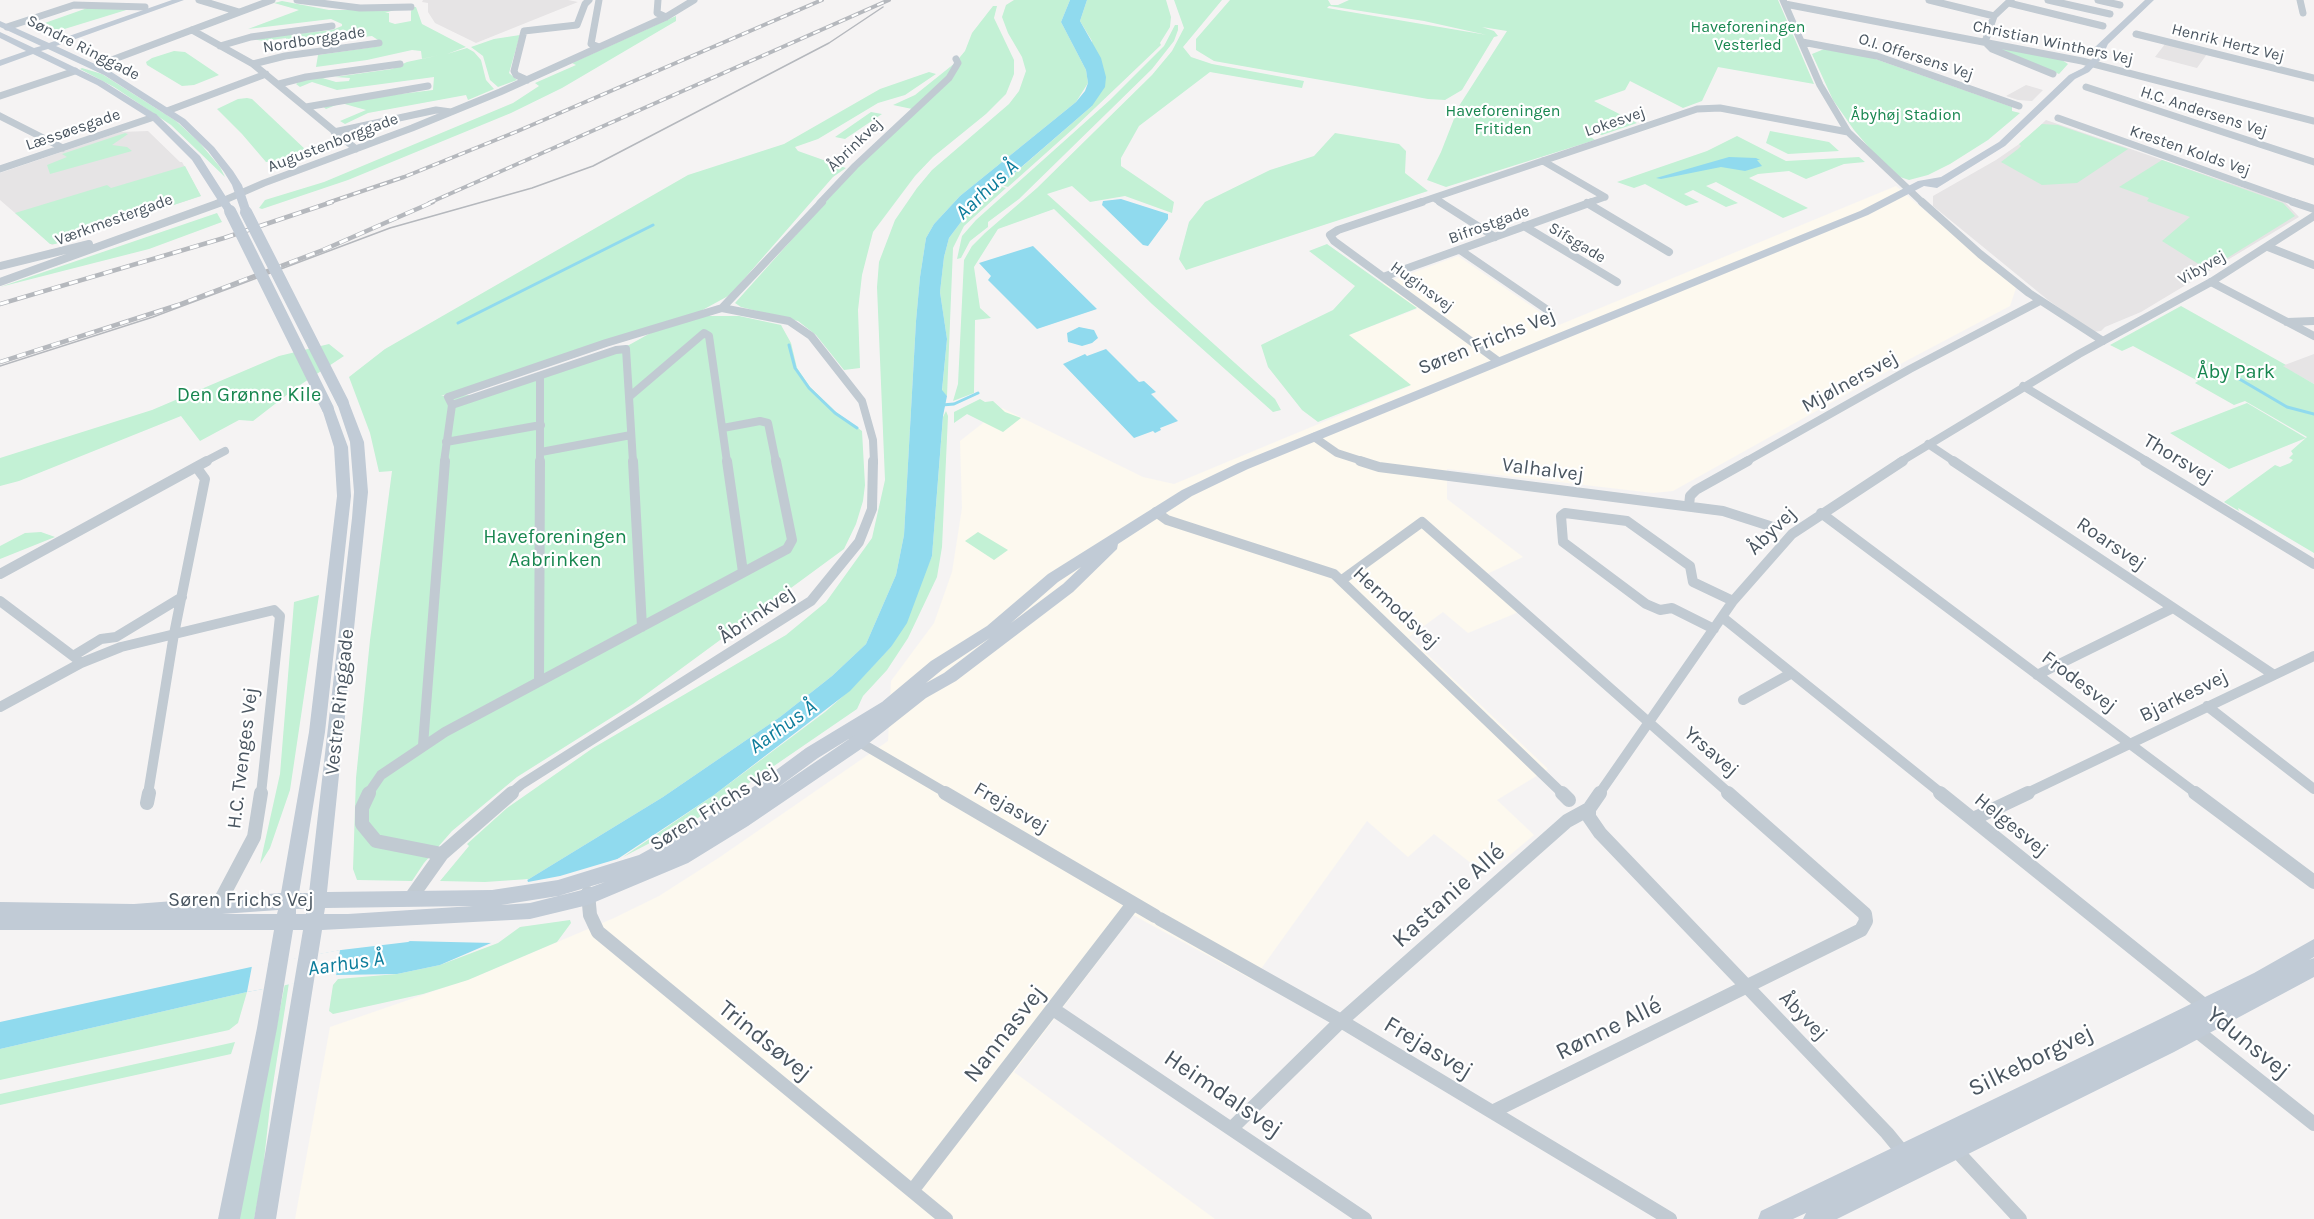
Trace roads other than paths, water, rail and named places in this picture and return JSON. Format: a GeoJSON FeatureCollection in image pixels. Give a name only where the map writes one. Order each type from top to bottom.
{"type":"FeatureCollection","features":[{"type":"Feature","properties":{"kind":"street"},"geometry":{"type":"LineString","coordinates":[[0,63],[168,0]]}},
{"type":"Feature","properties":{"kind":"street"},"geometry":{"type":"LineString","coordinates":[[44,45],[57,44],[180,0]]}},
{"type":"Feature","properties":{"kind":"street"},"geometry":{"type":"LineString","coordinates":[[199,0],[239,12]]}},
{"type":"Feature","properties":{"kind":"street"},"geometry":{"type":"LineString","coordinates":[[101,64],[272,0]]}},
{"type":"Feature","properties":{"kind":"street"},"geometry":{"type":"LineString","coordinates":[[297,0],[338,7],[411,7]]}},
{"type":"Feature","properties":{"kind":"street"},"geometry":{"type":"LineString","coordinates":[[527,80],[516,75],[514,71],[525,31],[577,26],[589,0]]}},
{"type":"Feature","properties":{"kind":"street"},"geometry":{"type":"LineString","coordinates":[[599,0],[591,44],[599,47]]}},
{"type":"Feature","properties":{"kind":"street"},"geometry":{"type":"LineString","coordinates":[[658,0],[657,13],[666,17]]}},
{"type":"Feature","properties":{"kind":"street","name":"Augustenborggade"},"geometry":{"type":"LineString","coordinates":[[240,193],[451,112],[527,80],[666,17],[694,0]]}},
{"type":"Feature","properties":{"kind":"street"},"geometry":{"type":"LineString","coordinates":[[1929,0],[1994,16]]}},
{"type":"Feature","properties":{"kind":"street"},"geometry":{"type":"LineString","coordinates":[[2048,0],[2110,14]]}},
{"type":"Feature","properties":{"kind":"street"},"geometry":{"type":"LineString","coordinates":[[2098,0],[2120,5]]}},
{"type":"Feature","properties":{"kind":"street","name":"Søren Frichs Vej"},"geometry":{"type":"LineString","coordinates":[[2072,77],[2076,67],[2082,61],[2104,45],[2150,0]]}},
{"type":"Feature","properties":{"kind":"street"},"geometry":{"type":"LineString","coordinates":[[2300,0],[2303,13]]}},
{"type":"Feature","properties":{"kind":"street"},"geometry":{"type":"LineString","coordinates":[[2053,74],[1992,49],[1985,42],[1994,16],[2010,1],[2103,26]]}},
{"type":"Feature","properties":{"kind":"street"},"geometry":{"type":"LineString","coordinates":[[4,25],[74,5],[99,2],[145,8]]}},
{"type":"Feature","properties":{"kind":"street"},"geometry":{"type":"LineString","coordinates":[[1784,2],[1820,85],[1848,132],[1980,254],[2040,301],[2103,341]]}},
{"type":"Feature","properties":{"kind":"street","name":"Christian Winthers Vej"},"geometry":{"type":"LineString","coordinates":[[1784,2],[2092,63],[2314,121]]}},
{"type":"Feature","properties":{"kind":"street","name":"Søndre Ringgade"},"geometry":{"type":"LineString","coordinates":[[4,25],[107,73],[167,111],[211,149],[237,185],[244,206]]}},
{"type":"Feature","properties":{"kind":"street","name":"Nordborggade"},"geometry":{"type":"LineString","coordinates":[[220,46],[251,38],[332,26]]}},
{"type":"Feature","properties":{"kind":"street","name":"Nordborggade"},"geometry":{"type":"LineString","coordinates":[[192,30],[254,64],[356,149]]}},
{"type":"Feature","properties":{"kind":"street","name":"Henrik Hertz Vej"},"geometry":{"type":"LineString","coordinates":[[2136,34],[2314,78]]}},
{"type":"Feature","properties":{"kind":"street","name":"Søndre Ringgade"},"geometry":{"type":"LineString","coordinates":[[0,35],[100,82],[154,117],[196,158],[225,203]]}},
{"type":"Feature","properties":{"kind":"street","name":"O.I. Offersens Vej"},"geometry":{"type":"LineString","coordinates":[[1802,42],[1862,51],[2019,106]]}},
{"type":"Feature","properties":{"kind":"street","name":"Nordborggade"},"geometry":{"type":"LineString","coordinates":[[254,64],[285,56],[379,43]]}},
{"type":"Feature","properties":{"kind":"street"},"geometry":{"type":"LineString","coordinates":[[57,44],[115,72],[124,83]]}},
{"type":"Feature","properties":{"kind":"street"},"geometry":{"type":"LineString","coordinates":[[0,45],[14,52]]}},
{"type":"Feature","properties":{"kind":"street","name":"Søren Frichs Vej"},"geometry":{"type":"LineString","coordinates":[[0,922],[314,922],[456,917],[546,908],[588,889],[658,869],[703,846],[852,738],[951,677],[1068,588],[1099,561],[1122,535],[1156,512],[1224,474],[1877,206],[1898,202],[1911,192],[1941,180],[2001,145],[2028,122],[2072,77],[2086,70],[2104,45]]}},
{"type":"Feature","properties":{"kind":"street"},"geometry":{"type":"LineString","coordinates":[[0,57],[30,50]]}},
{"type":"Feature","properties":{"kind":"street","name":"Åbrinkvej"},"geometry":{"type":"LineString","coordinates":[[722,308],[855,166],[950,78],[958,63],[956,58]]}},
{"type":"Feature","properties":{"kind":"street","name":"Nordborggade"},"geometry":{"type":"LineString","coordinates":[[279,84],[400,64]]}},
{"type":"Feature","properties":{"kind":"street"},"geometry":{"type":"LineString","coordinates":[[0,96],[75,70]]}},
{"type":"Feature","properties":{"kind":"street"},"geometry":{"type":"LineString","coordinates":[[167,111],[266,74]]}},
{"type":"Feature","properties":{"kind":"street"},"geometry":{"type":"LineString","coordinates":[[306,107],[330,100],[428,86]]}},
{"type":"Feature","properties":{"kind":"street","name":"H.C. Andersens Vej"},"geometry":{"type":"LineString","coordinates":[[2086,87],[2314,162]]}},
{"type":"Feature","properties":{"kind":"street","name":"Lokesvej"},"geometry":{"type":"LineString","coordinates":[[1330,235],[1338,230],[1702,108],[1720,108],[1848,132]]}},
{"type":"Feature","properties":{"kind":"street","name":"Augustenborggade"},"geometry":{"type":"LineString","coordinates":[[334,132],[436,110],[451,112]]}},
{"type":"Feature","properties":{"kind":"street"},"geometry":{"type":"LineString","coordinates":[[0,116],[63,148]]}},
{"type":"Feature","properties":{"kind":"street","name":"Læssøesgade"},"geometry":{"type":"LineString","coordinates":[[0,169],[154,117]]}},
{"type":"Feature","properties":{"kind":"street","name":"Kresten Kolds Vej"},"geometry":{"type":"LineString","coordinates":[[2058,118],[2314,209]]}},
{"type":"Feature","properties":{"kind":"street","name":"Bifrostgade"},"geometry":{"type":"LineString","coordinates":[[1383,277],[1605,197],[1543,161]]}},
{"type":"Feature","properties":{"kind":"street","name":"Værkmestergade"},"geometry":{"type":"LineString","coordinates":[[0,280],[225,203],[240,193]]}},
{"type":"Feature","properties":{"kind":"street"},"geometry":{"type":"LineString","coordinates":[[1434,198],[1496,237]]}},
{"type":"Feature","properties":{"kind":"street","name":"Værkmestergade"},"geometry":{"type":"LineString","coordinates":[[0,280],[101,241],[225,203]]}},
{"type":"Feature","properties":{"kind":"street","name":"Vestre Ringgade"},"geometry":{"type":"LineString","coordinates":[[225,203],[328,409],[341,447],[344,496],[317,732],[274,987],[229,1219]]}},
{"type":"Feature","properties":{"kind":"street"},"geometry":{"type":"LineString","coordinates":[[1587,203],[1669,252]]}},
{"type":"Feature","properties":{"kind":"street","name":"Vestre Ringgade"},"geometry":{"type":"LineString","coordinates":[[244,206],[342,403],[357,442],[361,492],[330,797],[317,901],[306,981],[264,1219]]}},
{"type":"Feature","properties":{"kind":"street","name":"Vibyvej"},"geometry":{"type":"LineString","coordinates":[[2103,341],[2211,282],[2314,216]]}},
{"type":"Feature","properties":{"kind":"street","name":"Sifsgade"},"geometry":{"type":"LineString","coordinates":[[1524,226],[1617,282]]}},
{"type":"Feature","properties":{"kind":"street","name":"Huginsvej"},"geometry":{"type":"LineString","coordinates":[[1330,235],[1334,241],[1498,362]]}},
{"type":"Feature","properties":{"kind":"street"},"geometry":{"type":"LineString","coordinates":[[0,267],[101,241]]}},
{"type":"Feature","properties":{"kind":"street"},"geometry":{"type":"LineString","coordinates":[[2268,247],[2314,265]]}},
{"type":"Feature","properties":{"kind":"street"},"geometry":{"type":"LineString","coordinates":[[0,267],[92,249]]}},
{"type":"Feature","properties":{"kind":"street"},"geometry":{"type":"LineString","coordinates":[[1460,250],[1549,311]]}},
{"type":"Feature","properties":{"kind":"street"},"geometry":{"type":"LineString","coordinates":[[2211,282],[2314,336]]}},
{"type":"Feature","properties":{"kind":"street","name":"Mjølnersvej"},"geometry":{"type":"LineString","coordinates":[[1689,506],[1690,496],[1702,486],[1910,369],[2040,301]]}},
{"type":"Feature","properties":{"kind":"street","name":"Åbrinkvej"},"geometry":{"type":"LineString","coordinates":[[410,899],[442,854],[522,784],[811,601],[859,542],[872,509],[873,440],[862,401],[819,344],[789,321],[770,316],[722,308],[448,397],[452,405]]}},
{"type":"Feature","properties":{"kind":"street"},"geometry":{"type":"LineString","coordinates":[[2287,322],[2314,321]]}},
{"type":"Feature","properties":{"kind":"street"},"geometry":{"type":"LineString","coordinates":[[629,397],[698,336],[707,334],[743,572]]}},
{"type":"Feature","properties":{"kind":"street","name":"Åbyvej"},"geometry":{"type":"LineString","coordinates":[[1917,1170],[1600,833],[1589,817],[1589,809],[1722,616],[1792,534],[1928,444],[2103,341]]}},
{"type":"Feature","properties":{"kind":"street"},"geometry":{"type":"LineString","coordinates":[[423,745],[446,442],[452,405],[616,350],[626,349],[642,627]]}},
{"type":"Feature","properties":{"kind":"street"},"geometry":{"type":"LineString","coordinates":[[539,682],[540,376]]}},
{"type":"Feature","properties":{"kind":"street","name":"Thorsvej"},"geometry":{"type":"LineString","coordinates":[[2023,386],[2314,564]]}},
{"type":"Feature","properties":{"kind":"street"},"geometry":{"type":"LineString","coordinates":[[442,854],[376,841],[362,824],[362,808],[366,797],[381,775],[423,745],[787,549],[792,540],[768,423],[760,421],[723,428]]}},
{"type":"Feature","properties":{"kind":"street"},"geometry":{"type":"LineString","coordinates":[[446,442],[541,425]]}},
{"type":"Feature","properties":{"kind":"street"},"geometry":{"type":"LineString","coordinates":[[541,452],[631,435]]}},
{"type":"Feature","properties":{"kind":"street","name":"Valhalvej"},"geometry":{"type":"LineString","coordinates":[[1314,437],[1322,444],[1347,457],[1391,470],[1723,511],[1773,527]]}},
{"type":"Feature","properties":{"kind":"street","name":"Roarsvej"},"geometry":{"type":"LineString","coordinates":[[1928,444],[2274,675]]}},
{"type":"Feature","properties":{"kind":"street"},"geometry":{"type":"LineString","coordinates":[[0,574],[225,451]]}},
{"type":"Feature","properties":{"kind":"street"},"geometry":{"type":"LineString","coordinates":[[147,804],[174,634],[206,479],[197,468]]}},
{"type":"Feature","properties":{"kind":"street","name":"Hermodsvej"},"geometry":{"type":"LineString","coordinates":[[1156,512],[1167,520],[1334,574],[1569,800]]}},
{"type":"Feature","properties":{"kind":"street"},"geometry":{"type":"LineString","coordinates":[[1714,628],[1672,608],[1660,609],[1646,604],[1563,542],[1561,516],[1565,513],[1627,521],[1690,566],[1694,582],[1733,602]]}},
{"type":"Feature","properties":{"kind":"street","name":"Frodesvej"},"geometry":{"type":"LineString","coordinates":[[1821,513],[2314,882]]}},
{"type":"Feature","properties":{"kind":"street","name":"Yrsavej"},"geometry":{"type":"LineString","coordinates":[[1342,580],[1422,522],[1861,908],[1865,914],[1866,921],[1861,930],[1746,986]]}},
{"type":"Feature","properties":{"kind":"street"},"geometry":{"type":"LineString","coordinates":[[0,707],[77,659],[101,639],[116,638],[182,597]]}},
{"type":"Feature","properties":{"kind":"street"},"geometry":{"type":"LineString","coordinates":[[0,601],[77,659]]}},
{"type":"Feature","properties":{"kind":"street"},"geometry":{"type":"LineString","coordinates":[[2037,675],[2173,608]]}},
{"type":"Feature","properties":{"kind":"street","name":"H.C. Tvenges Vej"},"geometry":{"type":"LineString","coordinates":[[174,634],[274,610],[280,615],[259,816],[250,845],[218,905]]}},
{"type":"Feature","properties":{"kind":"street","name":"Helgesvej"},"geometry":{"type":"LineString","coordinates":[[1722,616],[2205,1006]]}},
{"type":"Feature","properties":{"kind":"street"},"geometry":{"type":"LineString","coordinates":[[77,659],[174,634]]}},
{"type":"Feature","properties":{"kind":"street","name":"Bjarkesvej"},"geometry":{"type":"LineString","coordinates":[[1973,819],[2314,656]]}},
{"type":"Feature","properties":{"kind":"street"},"geometry":{"type":"LineString","coordinates":[[1743,700],[1792,673]]}},
{"type":"Feature","properties":{"kind":"street"},"geometry":{"type":"LineString","coordinates":[[2207,706],[2314,789]]}},
{"type":"Feature","properties":{"kind":"street","name":"Frejasvej"},"geometry":{"type":"LineString","coordinates":[[852,738],[1133,904],[1341,1021],[1670,1219]]}},
{"type":"Feature","properties":{"kind":"street","name":"Kastanie Allé"},"geometry":{"type":"LineString","coordinates":[[1232,1128],[1341,1021],[1567,821],[1589,809]]}},
{"type":"Feature","properties":{"kind":"street","name":"Søren Frichs Vej"},"geometry":{"type":"LineString","coordinates":[[0,910],[134,912],[287,901],[492,898],[588,889]]}},
{"type":"Feature","properties":{"kind":"street","name":"Trindsøvej"},"geometry":{"type":"LineString","coordinates":[[588,889],[590,915],[598,932],[946,1219]]}},
{"type":"Feature","properties":{"kind":"street","name":"Nannasvej"},"geometry":{"type":"LineString","coordinates":[[912,1191],[1133,904]]}},
{"type":"Feature","properties":{"kind":"street"},"geometry":{"type":"LineString","coordinates":[[2188,1024],[2205,1006],[2261,979],[2314,947]]}},
{"type":"Feature","properties":{"kind":"street"},"geometry":{"type":"LineString","coordinates":[[1769,1219],[1903,1153],[1949,1142],[2188,1024],[2314,967]]}},
{"type":"Feature","properties":{"kind":"street","name":"Rønne Allé"},"geometry":{"type":"LineString","coordinates":[[1491,1112],[1746,986]]}},
{"type":"Feature","properties":{"kind":"street","name":"Heimdalsvej"},"geometry":{"type":"LineString","coordinates":[[1053,1009],[1365,1219]]}},
{"type":"Feature","properties":{"kind":"street","name":"Ydunsvej"},"geometry":{"type":"LineString","coordinates":[[2188,1024],[2314,1124]]}},
{"type":"Feature","properties":{"kind":"street"},"geometry":{"type":"LineString","coordinates":[[1814,1219],[1917,1170],[1949,1142]]}},
{"type":"Feature","properties":{"kind":"street"},"geometry":{"type":"LineString","coordinates":[[1949,1142],[1973,1171],[2020,1219]]}},
{"type":"Feature","properties":{"kind":"water","name":"Aarhus Å"},"geometry":{"type":"Polygon","coordinates":[[[1070,0],[1087,0],[1080,21],[1101,58],[1106,77],[1105,87],[1092,106],[967,214],[949,238],[944,257],[940,292],[947,339],[942,390],[947,396],[943,416],[932,556],[907,623],[891,647],[850,691],[714,795],[491,943],[440,965],[397,974],[337,975],[247,992],[0,1049],[0,1022],[251,967],[341,950],[408,942],[529,879],[663,797],[780,717],[832,676],[866,644],[896,575],[904,535],[916,321],[926,238],[934,224],[960,196],[1076,102],[1085,91],[1088,83],[1086,70],[1061,22],[1070,0]]]}},
{"type":"Feature","properties":{"kind":"water"},"geometry":{"type":"Polygon","coordinates":[[[1729,157],[1756,158],[1760,160],[1757,160],[1762,166],[1745,171],[1721,167],[1661,179],[1656,178],[1729,157]]]}},
{"type":"Feature","properties":{"kind":"water"},"geometry":{"type":"Polygon","coordinates":[[[1121,199],[1168,214],[1168,219],[1148,246],[1143,245],[1102,205],[1103,201],[1121,199]]]}},
{"type":"Feature","properties":{"kind":"water"},"geometry":{"type":"Polygon","coordinates":[[[1033,246],[1097,309],[1037,329],[988,280],[991,276],[979,263],[1033,246]]]}},
{"type":"Feature","properties":{"kind":"water"},"geometry":{"type":"Polygon","coordinates":[[[1079,327],[1094,330],[1098,338],[1082,346],[1068,342],[1067,333],[1079,327]]]}},
{"type":"Feature","properties":{"kind":"water"},"geometry":{"type":"Polygon","coordinates":[[[1106,349],[1139,382],[1144,381],[1156,392],[1151,394],[1178,421],[1160,428],[1161,430],[1155,433],[1153,431],[1134,438],[1063,364],[1085,354],[1087,356],[1106,349]]]}},
{"type":"Feature","properties":{"kind":"waterway"},"geometry":{"type":"LineString","coordinates":[[458,323],[653,225]]}},
{"type":"Feature","properties":{"kind":"waterway"},"geometry":{"type":"LineString","coordinates":[[789,345],[795,368],[809,388],[835,413],[857,428]]}},
{"type":"Feature","properties":{"kind":"waterway"},"geometry":{"type":"LineString","coordinates":[[2236,377],[2287,407],[2314,414]]}},
{"type":"Feature","properties":{"kind":"waterway"},"geometry":{"type":"LineString","coordinates":[[942,405],[954,404],[978,393]]}},
{"type":"Feature","properties":{"kind":"tram line"},"geometry":{"type":"LineString","coordinates":[[0,366],[153,317],[390,228],[532,188],[593,166],[829,43],[883,7]]}},
{"type":"Feature","properties":{"kind":"railway"},"geometry":{"type":"LineString","coordinates":[[327,203],[404,177],[518,131],[822,0]]}},
{"type":"Feature","properties":{"kind":"railway"},"geometry":{"type":"LineString","coordinates":[[429,203],[889,0]]}},
{"type":"Feature","properties":{"kind":"railway"},"geometry":{"type":"LineString","coordinates":[[0,304],[224,238],[332,202]]}},
{"type":"Feature","properties":{"kind":"railway"},"geometry":{"type":"LineString","coordinates":[[0,362],[178,305],[323,250],[433,202]]}},
{"type":"Feature","properties":{"kind":"park label","name":"Haveforeningen Vesterled"},"geometry":{"type":"Point","coordinates":[1748,36]}},
{"type":"Feature","properties":{"kind":"park label","name":"Åbyhøj Stadion"},"geometry":{"type":"Point","coordinates":[1906,115]}},
{"type":"Feature","properties":{"kind":"park label","name":"Haveforeningen Fritiden"},"geometry":{"type":"Point","coordinates":[1503,120]}},
{"type":"Feature","properties":{"kind":"park label","name":"Åby Park"},"geometry":{"type":"Point","coordinates":[2236,372]}},
{"type":"Feature","properties":{"kind":"park label","name":"Den Grønne Kile"},"geometry":{"type":"Point","coordinates":[249,395]}},
{"type":"Feature","properties":{"kind":"park label","name":"Haveforeningen Aabrinken"},"geometry":{"type":"Point","coordinates":[555,548]}}]}
